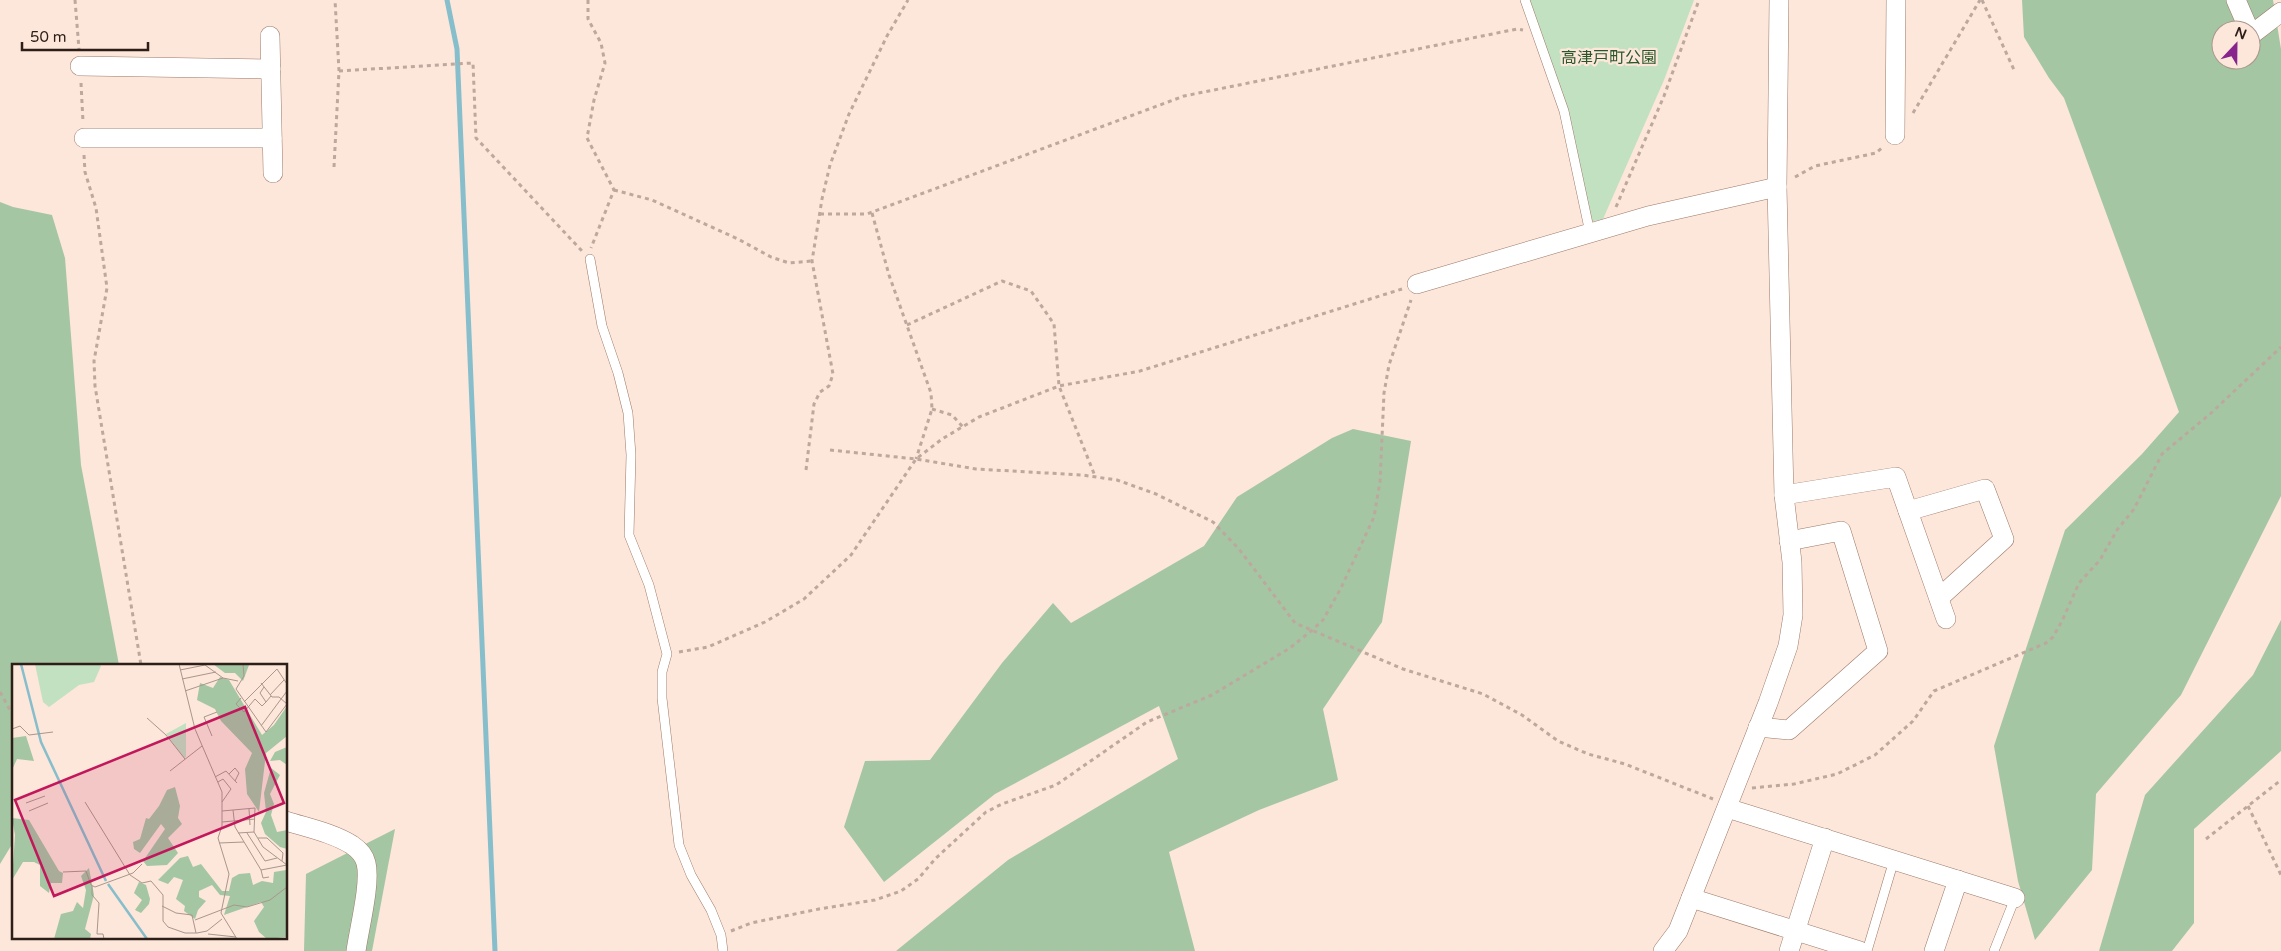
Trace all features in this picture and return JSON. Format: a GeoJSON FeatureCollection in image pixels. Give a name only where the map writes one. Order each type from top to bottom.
{"type":"FeatureCollection","features":[{"type":"Feature","properties":{"kind":"street"},"geometry":{"type":"LineString","coordinates":[[1663,951],[1678,931],[1734,790],[1788,646],[1793,615],[1789,541],[1784,495],[1777,188],[1779,0]]}},
{"type":"Feature","properties":{"kind":"street"},"geometry":{"type":"LineString","coordinates":[[1895,135],[1896,0]]}},
{"type":"Feature","properties":{"kind":"street"},"geometry":{"type":"LineString","coordinates":[[2236,0],[2245,20]]}},
{"type":"Feature","properties":{"kind":"street"},"geometry":{"type":"LineString","coordinates":[[2261,28],[2281,12]]}},
{"type":"Feature","properties":{"kind":"street"},"geometry":{"type":"LineString","coordinates":[[270,36],[273,173]]}},
{"type":"Feature","properties":{"kind":"street"},"geometry":{"type":"LineString","coordinates":[[80,66],[271,69]]}},
{"type":"Feature","properties":{"kind":"street"},"geometry":{"type":"LineString","coordinates":[[84,138],[272,138]]}},
{"type":"Feature","properties":{"kind":"street"},"geometry":{"type":"LineString","coordinates":[[1417,284],[1648,216],[1777,188]]}},
{"type":"Feature","properties":{"kind":"street"},"geometry":{"type":"LineString","coordinates":[[1784,495],[1896,477],[1946,619]]}},
{"type":"Feature","properties":{"kind":"street"},"geometry":{"type":"LineString","coordinates":[[1908,511],[1985,489],[2004,539],[1939,598]]}},
{"type":"Feature","properties":{"kind":"street"},"geometry":{"type":"LineString","coordinates":[[1758,727],[1789,730],[1878,650],[1841,531],[1789,541]]}},
{"type":"Feature","properties":{"kind":"street"},"geometry":{"type":"LineString","coordinates":[[1727,808],[2015,898]]}},
{"type":"Feature","properties":{"kind":"street"},"geometry":{"type":"LineString","coordinates":[[288,822],[338,838],[353,845],[361,852],[366,863],[367,881],[356,951]]}},
{"type":"Feature","properties":{"kind":"street"},"geometry":{"type":"LineString","coordinates":[[1789,951],[1825,838]]}},
{"type":"Feature","properties":{"kind":"street"},"geometry":{"type":"LineString","coordinates":[[1934,951],[1958,880]]}},
{"type":"Feature","properties":{"kind":"street"},"geometry":{"type":"LineString","coordinates":[[1691,898],[1860,951]]}},
{"type":"Feature","properties":{"kind":"lane"},"geometry":{"type":"LineString","coordinates":[[1525,0],[1564,111],[1599,231]]}},
{"type":"Feature","properties":{"kind":"lane"},"geometry":{"type":"LineString","coordinates":[[590,258],[602,326],[618,373],[628,413],[631,454],[629,536],[649,585],[666,654],[662,672],[662,698],[679,845],[691,875],[712,910],[721,934],[723,951]]}},
{"type":"Feature","properties":{"kind":"lane"},"geometry":{"type":"LineString","coordinates":[[1867,951],[1894,860]]}},
{"type":"Feature","properties":{"kind":"lane"},"geometry":{"type":"LineString","coordinates":[[1994,951],[2015,898]]}},
{"type":"Feature","properties":{"kind":"path"},"geometry":{"type":"LineString","coordinates":[[75,0],[85,172],[96,208],[107,288],[94,360],[95,386],[141,664]]}},
{"type":"Feature","properties":{"kind":"path"},"geometry":{"type":"LineString","coordinates":[[334,167],[339,71],[335,0]]}},
{"type":"Feature","properties":{"kind":"path"},"geometry":{"type":"LineString","coordinates":[[588,0],[588,19],[601,43],[605,64],[594,100],[587,138],[614,190],[652,200],[738,239],[770,257],[789,263],[812,261]]}},
{"type":"Feature","properties":{"kind":"path"},"geometry":{"type":"LineString","coordinates":[[806,470],[814,404],[820,392],[830,386],[833,374],[812,261],[830,165],[849,114],[887,36],[908,0]]}},
{"type":"Feature","properties":{"kind":"path"},"geometry":{"type":"LineString","coordinates":[[1599,231],[1664,96],[1699,0]]}},
{"type":"Feature","properties":{"kind":"path"},"geometry":{"type":"LineString","coordinates":[[1982,0],[2015,72]]}},
{"type":"Feature","properties":{"kind":"path"},"geometry":{"type":"LineString","coordinates":[[820,214],[872,213],[1184,96],[1497,32],[1517,29],[1538,33]]}},
{"type":"Feature","properties":{"kind":"path"},"geometry":{"type":"LineString","coordinates":[[339,71],[473,63],[476,138],[590,258]]}},
{"type":"Feature","properties":{"kind":"path"},"geometry":{"type":"LineString","coordinates":[[590,258],[591,243],[614,190]]}},
{"type":"Feature","properties":{"kind":"path"},"geometry":{"type":"LineString","coordinates":[[666,654],[708,647],[765,622],[804,599],[851,555],[916,459],[932,409],[928,382],[889,275],[872,213]]}},
{"type":"Feature","properties":{"kind":"path"},"geometry":{"type":"LineString","coordinates":[[907,325],[1002,281],[1031,291],[1054,324],[1059,386],[1095,477]]}},
{"type":"Feature","properties":{"kind":"path"},"geometry":{"type":"LineString","coordinates":[[916,459],[942,439],[979,417],[1059,386],[1140,371],[1417,284]]}},
{"type":"Feature","properties":{"kind":"path"},"geometry":{"type":"LineString","coordinates":[[721,934],[751,924],[818,909],[875,900],[902,891],[918,879],[936,858],[986,812],[1002,804],[1056,785],[1147,722],[1212,695],[1290,648],[1323,620],[1341,588],[1374,517],[1380,482],[1384,392],[1389,365],[1417,284]]}},
{"type":"Feature","properties":{"kind":"path"},"geometry":{"type":"LineString","coordinates":[[1734,790],[1794,784],[1837,774],[1875,755],[1913,721],[1934,690],[2046,643],[2062,621],[2079,583],[2100,560],[2117,530],[2134,508],[2162,454],[2210,414],[2281,347]]}},
{"type":"Feature","properties":{"kind":"path"},"geometry":{"type":"LineString","coordinates":[[932,409],[952,415],[963,427]]}},
{"type":"Feature","properties":{"kind":"path"},"geometry":{"type":"LineString","coordinates":[[830,450],[916,459],[976,469],[1095,477],[1117,480],[1156,494],[1213,522],[1239,549],[1295,623],[1403,669],[1483,694],[1522,715],[1558,740],[1588,754],[1625,764],[1717,800],[1727,808]]}},
{"type":"Feature","properties":{"kind":"path"},"geometry":{"type":"LineString","coordinates":[[0,692],[12,713]]}},
{"type":"Feature","properties":{"kind":"path"},"geometry":{"type":"LineString","coordinates":[[2206,839],[2281,780]]}},
{"type":"Feature","properties":{"kind":"path"},"geometry":{"type":"LineString","coordinates":[[2248,806],[2281,874]]}},
{"type":"Feature","properties":{"kind":"green space","name":"高津戸町公園"},"geometry":{"type":"Polygon","coordinates":[[[1527,0],[1694,0],[1664,80],[1603,219],[1589,222],[1567,111],[1527,0]]]}},
{"type":"Feature","properties":{"kind":"green space"},"geometry":{"type":"Polygon","coordinates":[[[2022,0],[2273,0],[2281,49],[2281,496],[2181,695],[2096,794],[2092,870],[2035,940],[2018,881],[1994,746],[2065,530],[2142,454],[2179,412],[2064,98],[2049,78],[2024,37],[2022,0]]]}},
{"type":"Feature","properties":{"kind":"green space"},"geometry":{"type":"Polygon","coordinates":[[[0,202],[13,207],[52,215],[65,258],[81,465],[119,664],[12,664],[12,844],[0,864],[0,202]]]}},
{"type":"Feature","properties":{"kind":"green space"},"geometry":{"type":"Polygon","coordinates":[[[1353,429],[1411,441],[1382,622],[1323,709],[1338,780],[1259,810],[1169,852],[1195,951],[896,951],[1008,860],[1178,759],[1159,706],[995,794],[884,882],[844,827],[865,761],[930,760],[1002,663],[1053,603],[1071,623],[1204,546],[1237,497],[1332,438],[1353,429]]]}},
{"type":"Feature","properties":{"kind":"green space"},"geometry":{"type":"Polygon","coordinates":[[[2281,620],[2281,751],[2194,829],[2194,923],[2172,951],[2099,951],[2145,795],[2253,675],[2281,620]]]}},
{"type":"Feature","properties":{"kind":"green space"},"geometry":{"type":"Polygon","coordinates":[[[395,829],[372,951],[304,951],[306,874],[395,829]]]}},
{"type":"Feature","properties":{"kind":"waterway"},"geometry":{"type":"LineString","coordinates":[[447,0],[457,49],[495,951]]}}]}
